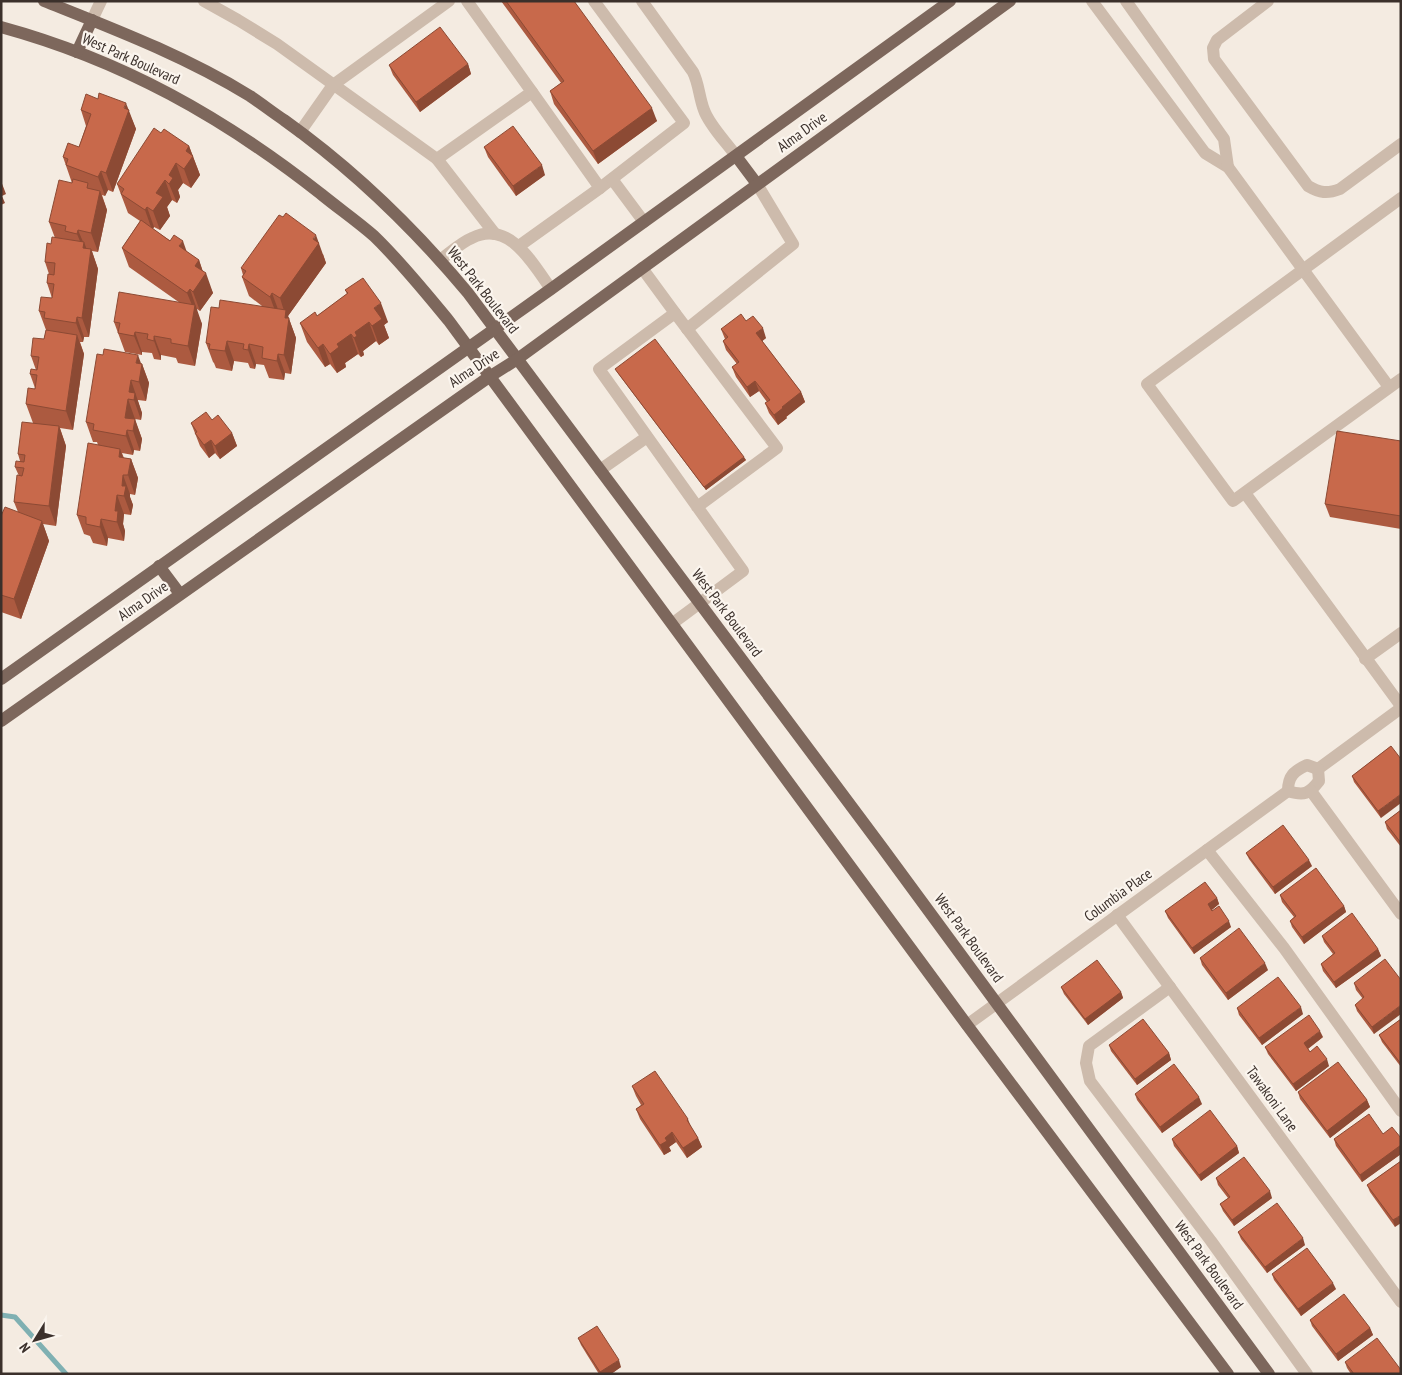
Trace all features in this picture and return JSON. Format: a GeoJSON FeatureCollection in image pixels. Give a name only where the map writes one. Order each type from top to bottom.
{"type":"FeatureCollection","features":[{"type":"Feature","properties":{"kind":"main road","name":"West Park Boulevard"},"geometry":{"type":"LineString","coordinates":[[44,1],[140,39],[250,96],[300,132],[376,194],[440,260],[494,328],[516,360],[700,603],[1269,1374]]}},
{"type":"Feature","properties":{"kind":"main road","name":"Alma Drive"},"geometry":{"type":"LineString","coordinates":[[1,679],[644,222],[950,1]]}},
{"type":"Feature","properties":{"kind":"main road","name":"Alma Drive"},"geometry":{"type":"LineString","coordinates":[[1,720],[489,377],[516,360],[1010,1]]}},
{"type":"Feature","properties":{"kind":"main road"},"geometry":{"type":"LineString","coordinates":[[77,52],[92,20]]}},
{"type":"Feature","properties":{"kind":"main road","name":"West Park Boulevard"},"geometry":{"type":"LineString","coordinates":[[1,27],[34,36],[115,66],[190,104],[233,130],[301,178],[373,236],[408,271],[438,306],[967,1025],[1228,1374]]}},
{"type":"Feature","properties":{"kind":"main road"},"geometry":{"type":"LineString","coordinates":[[736,156],[757,184]]}},
{"type":"Feature","properties":{"kind":"main road"},"geometry":{"type":"LineString","coordinates":[[159,566],[180,594]]}},
{"type":"Feature","properties":{"kind":"street"},"geometry":{"type":"LineString","coordinates":[[92,20],[101,1]]}},
{"type":"Feature","properties":{"kind":"street"},"geometry":{"type":"LineString","coordinates":[[204,1],[277,44],[437,159],[495,234]]}},
{"type":"Feature","properties":{"kind":"street"},"geometry":{"type":"LineString","coordinates":[[300,132],[333,85],[449,1]]}},
{"type":"Feature","properties":{"kind":"street"},"geometry":{"type":"LineString","coordinates":[[467,1],[600,188]]}},
{"type":"Feature","properties":{"kind":"street"},"geometry":{"type":"LineString","coordinates":[[519,246],[600,188],[684,123],[594,1]]}},
{"type":"Feature","properties":{"kind":"street"},"geometry":{"type":"LineString","coordinates":[[642,1],[693,72],[698,82],[704,110],[708,118],[736,156]]}},
{"type":"Feature","properties":{"kind":"street"},"geometry":{"type":"LineString","coordinates":[[1092,1],[1205,153],[1228,167],[1389,387]]}},
{"type":"Feature","properties":{"kind":"street"},"geometry":{"type":"LineString","coordinates":[[1126,1],[1224,139],[1228,167]]}},
{"type":"Feature","properties":{"kind":"street"},"geometry":{"type":"LineString","coordinates":[[1268,1],[1217,40],[1213,48],[1214,58],[1308,186],[1317,191],[1330,193],[1335,191],[1401,144]]}},
{"type":"Feature","properties":{"kind":"street"},"geometry":{"type":"LineString","coordinates":[[437,159],[532,92]]}},
{"type":"Feature","properties":{"kind":"street"},"geometry":{"type":"LineString","coordinates":[[612,179],[644,222]]}},
{"type":"Feature","properties":{"kind":"street"},"geometry":{"type":"LineString","coordinates":[[687,329],[793,244],[757,184]]}},
{"type":"Feature","properties":{"kind":"street"},"geometry":{"type":"LineString","coordinates":[[1401,198],[1147,384],[1233,501],[1401,379]]}},
{"type":"Feature","properties":{"kind":"street"},"geometry":{"type":"LineString","coordinates":[[440,260],[470,238],[481,234],[495,234],[509,238],[519,246],[551,288]]}},
{"type":"Feature","properties":{"kind":"street"},"geometry":{"type":"LineString","coordinates":[[642,268],[777,448],[697,507]]}},
{"type":"Feature","properties":{"kind":"street"},"geometry":{"type":"LineString","coordinates":[[673,623],[743,571],[599,369],[675,313]]}},
{"type":"Feature","properties":{"kind":"street"},"geometry":{"type":"LineString","coordinates":[[600,470],[647,437]]}},
{"type":"Feature","properties":{"kind":"street"},"geometry":{"type":"LineString","coordinates":[[1244,493],[1365,659],[1400,711],[1318,769],[1319,780],[1311,791],[1299,794],[1288,790]]}},
{"type":"Feature","properties":{"kind":"street"},"geometry":{"type":"LineString","coordinates":[[1365,659],[1401,633]]}},
{"type":"Feature","properties":{"kind":"street","name":"Columbia Place"},"geometry":{"type":"LineString","coordinates":[[967,1025],[1288,790],[1288,780],[1296,770],[1307,765],[1318,769]]}},
{"type":"Feature","properties":{"kind":"street"},"geometry":{"type":"LineString","coordinates":[[1311,791],[1401,914]]}},
{"type":"Feature","properties":{"kind":"street"},"geometry":{"type":"LineString","coordinates":[[1207,850],[1284,948],[1401,1111]]}},
{"type":"Feature","properties":{"kind":"street","name":"Tawakoni Lane"},"geometry":{"type":"LineString","coordinates":[[1117,915],[1401,1302]]}},
{"type":"Feature","properties":{"kind":"street"},"geometry":{"type":"LineString","coordinates":[[1170,987],[1088,1046],[1086,1063],[1090,1081],[1307,1374]]}},
{"type":"Feature","properties":{"kind":"building"},"geometry":{"type":"Polygon","coordinates":[[[506,1],[574,1],[652,108],[593,151],[550,91],[564,81],[506,1]]]}},
{"type":"Feature","properties":{"kind":"building"},"geometry":{"type":"Polygon","coordinates":[[[440,27],[468,64],[416,102],[389,65],[440,27]]]}},
{"type":"Feature","properties":{"kind":"building"},"geometry":{"type":"Polygon","coordinates":[[[99,93],[126,103],[124,108],[129,110],[106,173],[101,171],[98,177],[66,165],[68,159],[63,157],[68,143],[79,147],[91,114],[81,110],[86,94],[98,99],[99,93]]]}},
{"type":"Feature","properties":{"kind":"building"},"geometry":{"type":"Polygon","coordinates":[[[513,126],[542,165],[513,186],[484,147],[513,126]]]}},
{"type":"Feature","properties":{"kind":"building"},"geometry":{"type":"Polygon","coordinates":[[[154,128],[161,133],[164,129],[189,146],[186,151],[193,156],[184,169],[176,163],[169,175],[173,178],[169,184],[165,180],[156,193],[163,197],[153,211],[147,207],[145,210],[121,194],[124,189],[117,184],[154,128]]]}},
{"type":"Feature","properties":{"kind":"building"},"geometry":{"type":"Polygon","coordinates":[[[73,179],[88,183],[87,188],[100,191],[91,233],[78,230],[77,234],[65,231],[66,226],[49,222],[59,180],[72,183],[73,179]]]}},
{"type":"Feature","properties":{"kind":"building"},"geometry":{"type":"Polygon","coordinates":[[[286,213],[316,235],[313,239],[319,243],[280,298],[272,293],[270,297],[242,277],[246,271],[241,268],[279,215],[283,217],[286,213]]]}},
{"type":"Feature","properties":{"kind":"building"},"geometry":{"type":"Polygon","coordinates":[[[141,220],[170,241],[174,235],[183,241],[179,246],[199,260],[195,266],[206,273],[193,292],[190,289],[187,293],[122,248],[141,220]]]}},
{"type":"Feature","properties":{"kind":"building"},"geometry":{"type":"Polygon","coordinates":[[[52,237],[84,242],[83,248],[91,249],[82,318],[77,317],[76,323],[44,318],[45,312],[39,311],[41,297],[52,298],[54,284],[47,283],[48,274],[54,275],[55,263],[45,262],[47,243],[51,244],[52,237]]]}},
{"type":"Feature","properties":{"kind":"building"},"geometry":{"type":"Polygon","coordinates":[[[363,278],[381,303],[374,308],[382,319],[372,326],[369,322],[355,332],[357,336],[354,338],[351,334],[337,344],[339,347],[330,354],[323,344],[318,348],[300,323],[315,312],[317,316],[348,293],[345,290],[363,278]]]}},
{"type":"Feature","properties":{"kind":"building"},"geometry":{"type":"Polygon","coordinates":[[[119,292],[195,305],[188,346],[171,343],[171,339],[154,336],[154,341],[147,339],[148,334],[135,332],[134,336],[118,333],[120,323],[114,322],[119,292]]]}},
{"type":"Feature","properties":{"kind":"building"},"geometry":{"type":"Polygon","coordinates":[[[220,300],[286,310],[285,318],[289,318],[284,355],[278,354],[277,361],[262,358],[263,347],[249,344],[248,350],[243,349],[244,344],[227,341],[225,351],[209,349],[210,344],[206,343],[211,307],[219,308],[220,300]]]}},
{"type":"Feature","properties":{"kind":"building"},"geometry":{"type":"Polygon","coordinates":[[[741,314],[746,321],[753,316],[763,328],[756,333],[801,392],[774,415],[765,403],[770,400],[755,381],[747,387],[732,367],[739,362],[723,341],[728,337],[721,329],[741,314]]]}},
{"type":"Feature","properties":{"kind":"building"},"geometry":{"type":"Polygon","coordinates":[[[46,330],[77,335],[66,411],[26,404],[28,388],[35,389],[37,375],[30,374],[31,369],[37,370],[39,357],[31,356],[33,338],[44,339],[46,330]]]}},
{"type":"Feature","properties":{"kind":"building"},"geometry":{"type":"Polygon","coordinates":[[[655,339],[744,457],[704,487],[615,369],[655,339]]]}},
{"type":"Feature","properties":{"kind":"building"},"geometry":{"type":"Polygon","coordinates":[[[104,349],[138,355],[136,363],[142,364],[139,382],[131,380],[129,392],[135,393],[134,400],[128,399],[125,418],[135,419],[133,431],[127,430],[126,436],[93,430],[94,424],[86,422],[97,354],[103,355],[104,349]]]}},
{"type":"Feature","properties":{"kind":"building"},"geometry":{"type":"Polygon","coordinates":[[[206,412],[212,420],[218,415],[232,433],[215,446],[211,440],[204,445],[195,433],[197,432],[191,423],[206,412]]]}},
{"type":"Feature","properties":{"kind":"building"},"geometry":{"type":"Polygon","coordinates":[[[22,422],[59,426],[49,506],[14,502],[17,475],[22,476],[24,468],[15,467],[16,461],[24,462],[25,455],[18,454],[22,422]]]}},
{"type":"Feature","properties":{"kind":"building"},"geometry":{"type":"Polygon","coordinates":[[[1337,431],[1401,441],[1401,516],[1325,504],[1337,431]]]}},
{"type":"Feature","properties":{"kind":"building"},"geometry":{"type":"Polygon","coordinates":[[[88,443],[120,449],[119,457],[131,459],[128,475],[123,475],[122,486],[126,486],[124,496],[117,495],[115,511],[118,511],[117,522],[101,519],[100,527],[86,524],[86,517],[77,515],[88,443]]]}},
{"type":"Feature","properties":{"kind":"building"},"geometry":{"type":"Polygon","coordinates":[[[5,507],[42,521],[14,599],[1,595],[1,516],[5,507]]]}},
{"type":"Feature","properties":{"kind":"building"},"geometry":{"type":"Polygon","coordinates":[[[1391,746],[1401,759],[1401,794],[1378,811],[1352,776],[1391,746]]]}},
{"type":"Feature","properties":{"kind":"building"},"geometry":{"type":"Polygon","coordinates":[[[1401,810],[1401,843],[1385,822],[1401,810]]]}},
{"type":"Feature","properties":{"kind":"building"},"geometry":{"type":"Polygon","coordinates":[[[1283,825],[1309,860],[1273,887],[1246,853],[1283,825]]]}},
{"type":"Feature","properties":{"kind":"building"},"geometry":{"type":"Polygon","coordinates":[[[1316,868],[1344,906],[1302,937],[1290,921],[1296,916],[1280,895],[1316,868]]]}},
{"type":"Feature","properties":{"kind":"building"},"geometry":{"type":"Polygon","coordinates":[[[1205,882],[1217,898],[1208,904],[1212,911],[1219,906],[1229,921],[1192,948],[1165,911],[1205,882]]]}},
{"type":"Feature","properties":{"kind":"building"},"geometry":{"type":"Polygon","coordinates":[[[1352,913],[1378,949],[1334,982],[1321,964],[1335,953],[1322,936],[1352,913]]]}},
{"type":"Feature","properties":{"kind":"building"},"geometry":{"type":"Polygon","coordinates":[[[1239,928],[1265,963],[1226,993],[1200,958],[1239,928]]]}},
{"type":"Feature","properties":{"kind":"building"},"geometry":{"type":"Polygon","coordinates":[[[1385,959],[1401,980],[1401,1005],[1372,1027],[1355,1005],[1364,997],[1354,983],[1385,959]]]}},
{"type":"Feature","properties":{"kind":"building"},"geometry":{"type":"Polygon","coordinates":[[[1097,960],[1121,992],[1085,1019],[1061,987],[1097,960]]]}},
{"type":"Feature","properties":{"kind":"building"},"geometry":{"type":"Polygon","coordinates":[[[1278,977],[1301,1007],[1259,1038],[1237,1008],[1278,977]]]}},
{"type":"Feature","properties":{"kind":"building"},"geometry":{"type":"Polygon","coordinates":[[[1309,1015],[1320,1031],[1304,1043],[1310,1052],[1317,1046],[1327,1059],[1293,1084],[1265,1047],[1309,1015]]]}},
{"type":"Feature","properties":{"kind":"building"},"geometry":{"type":"Polygon","coordinates":[[[1143,1019],[1169,1053],[1135,1079],[1109,1045],[1143,1019]]]}},
{"type":"Feature","properties":{"kind":"building"},"geometry":{"type":"Polygon","coordinates":[[[1401,1019],[1401,1064],[1379,1035],[1401,1019]]]}},
{"type":"Feature","properties":{"kind":"building"},"geometry":{"type":"Polygon","coordinates":[[[1338,1062],[1367,1100],[1327,1131],[1298,1092],[1338,1062]]]}},
{"type":"Feature","properties":{"kind":"building"},"geometry":{"type":"Polygon","coordinates":[[[1174,1064],[1199,1097],[1160,1127],[1135,1094],[1174,1064]]]}},
{"type":"Feature","properties":{"kind":"building"},"geometry":{"type":"Polygon","coordinates":[[[655,1071],[688,1119],[698,1138],[683,1148],[672,1132],[665,1138],[667,1141],[660,1145],[636,1109],[644,1104],[632,1086],[655,1071]]]}},
{"type":"Feature","properties":{"kind":"building"},"geometry":{"type":"Polygon","coordinates":[[[1210,1110],[1237,1146],[1199,1175],[1172,1139],[1210,1110]]]}},
{"type":"Feature","properties":{"kind":"building"},"geometry":{"type":"Polygon","coordinates":[[[1369,1114],[1383,1134],[1392,1127],[1401,1138],[1401,1145],[1360,1175],[1334,1139],[1369,1114]]]}},
{"type":"Feature","properties":{"kind":"building"},"geometry":{"type":"Polygon","coordinates":[[[1244,1157],[1270,1191],[1232,1220],[1220,1204],[1230,1197],[1216,1178],[1244,1157]]]}},
{"type":"Feature","properties":{"kind":"building"},"geometry":{"type":"Polygon","coordinates":[[[1401,1161],[1401,1215],[1393,1220],[1367,1185],[1401,1161]]]}},
{"type":"Feature","properties":{"kind":"building"},"geometry":{"type":"Polygon","coordinates":[[[1277,1203],[1303,1238],[1265,1267],[1238,1232],[1277,1203]]]}},
{"type":"Feature","properties":{"kind":"building"},"geometry":{"type":"Polygon","coordinates":[[[1307,1248],[1333,1283],[1298,1309],[1272,1274],[1307,1248]]]}},
{"type":"Feature","properties":{"kind":"building"},"geometry":{"type":"Polygon","coordinates":[[[1344,1294],[1370,1328],[1336,1354],[1310,1320],[1344,1294]]]}},
{"type":"Feature","properties":{"kind":"building"},"geometry":{"type":"Polygon","coordinates":[[[597,1326],[619,1360],[600,1372],[578,1338],[597,1326]]]}},
{"type":"Feature","properties":{"kind":"building"},"geometry":{"type":"Polygon","coordinates":[[[1377,1338],[1401,1370],[1401,1374],[1354,1374],[1345,1362],[1377,1338]]]}},
{"type":"Feature","properties":{"kind":"waterway"},"geometry":{"type":"LineString","coordinates":[[1,1315],[15,1317],[66,1374]]}}]}
